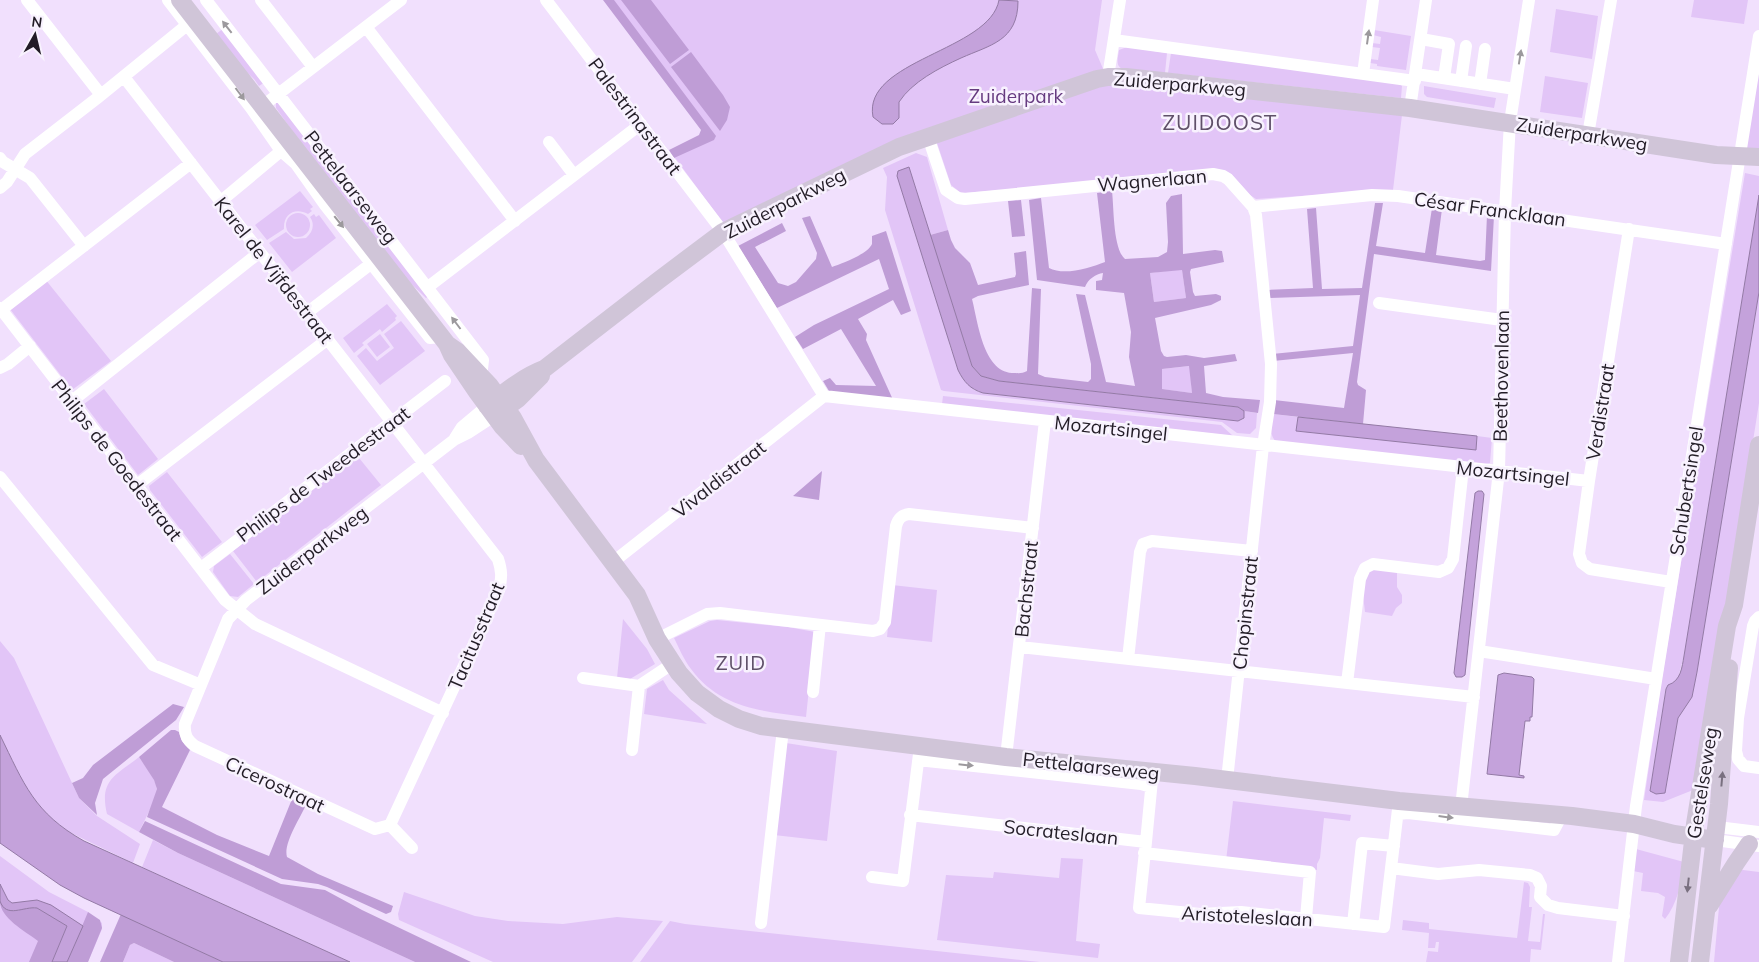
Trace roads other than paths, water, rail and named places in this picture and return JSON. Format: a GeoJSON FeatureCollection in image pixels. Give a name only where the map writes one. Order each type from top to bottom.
{"type":"FeatureCollection","features":[{"type":"Feature","properties":{"kind":"street"},"geometry":{"type":"LineString","coordinates":[[27,0],[101,95]]}},
{"type":"Feature","properties":{"kind":"street","name":"Pettelaarseweg"},"geometry":{"type":"LineString","coordinates":[[168,0],[259,109],[281,151],[296,164],[372,263],[440,340],[458,351],[481,378],[496,407],[502,426],[533,456],[613,562],[622,588],[672,664],[697,693],[719,709],[739,719],[761,726],[919,754],[1006,757],[1152,780],[1227,780],[1399,807],[1461,807],[1562,815],[1634,824],[1674,834],[1694,830],[1716,833]]}},
{"type":"Feature","properties":{"kind":"street","name":"Pettelaarseweg"},"geometry":{"type":"LineString","coordinates":[[180,0],[259,109],[440,340],[496,407]]}},
{"type":"Feature","properties":{"kind":"street"},"geometry":{"type":"LineString","coordinates":[[261,0],[313,68]]}},
{"type":"Feature","properties":{"kind":"street","name":"Palestrinastraat"},"geometry":{"type":"LineString","coordinates":[[546,0],[724,232]]}},
{"type":"Feature","properties":{"kind":"street"},"geometry":{"type":"LineString","coordinates":[[1108,76],[1120,0]]}},
{"type":"Feature","properties":{"kind":"street"},"geometry":{"type":"LineString","coordinates":[[1363,74],[1373,0]]}},
{"type":"Feature","properties":{"kind":"street"},"geometry":{"type":"LineString","coordinates":[[1410,108],[1426,0]]}},
{"type":"Feature","properties":{"kind":"street","name":"Beethovenlaan"},"geometry":{"type":"LineString","coordinates":[[1461,807],[1499,471],[1505,211],[1510,122],[1529,0]]}},
{"type":"Feature","properties":{"kind":"street"},"geometry":{"type":"LineString","coordinates":[[1588,134],[1611,0]]}},
{"type":"Feature","properties":{"kind":"street","name":"Pettelaarseweg"},"geometry":{"type":"LineString","coordinates":[[209,1],[483,360],[481,378]]}},
{"type":"Feature","properties":{"kind":"street"},"geometry":{"type":"LineString","coordinates":[[259,109],[399,1]]}},
{"type":"Feature","properties":{"kind":"street"},"geometry":{"type":"LineString","coordinates":[[0,188],[7,182],[25,154],[187,25]]}},
{"type":"Feature","properties":{"kind":"street"},"geometry":{"type":"LineString","coordinates":[[366,27],[515,221]]}},
{"type":"Feature","properties":{"kind":"street","name":"Schubertsingel"},"geometry":{"type":"LineString","coordinates":[[1618,962],[1634,824],[1656,678],[1759,36]]}},
{"type":"Feature","properties":{"kind":"street"},"geometry":{"type":"LineString","coordinates":[[1421,39],[1449,44],[1444,78]]}},
{"type":"Feature","properties":{"kind":"street","name":"Zuiderparkweg"},"geometry":{"type":"LineString","coordinates":[[1114,40],[1363,74],[1444,78],[1515,89]]}},
{"type":"Feature","properties":{"kind":"street"},"geometry":{"type":"LineString","coordinates":[[1461,81],[1466,46]]}},
{"type":"Feature","properties":{"kind":"street"},"geometry":{"type":"LineString","coordinates":[[1480,84],[1485,49]]}},
{"type":"Feature","properties":{"kind":"street","name":"Karel de Vijfdestraat"},"geometry":{"type":"LineString","coordinates":[[124,76],[424,463]]}},
{"type":"Feature","properties":{"kind":"street","name":"Zuiderparkweg"},"geometry":{"type":"LineString","coordinates":[[201,685],[228,619],[246,600],[454,440],[468,433],[496,407],[518,400],[541,377],[544,369],[724,232],[892,150],[1078,85],[1108,76],[1145,79],[1410,108],[1716,155],[1759,157]]}},
{"type":"Feature","properties":{"kind":"street"},"geometry":{"type":"LineString","coordinates":[[428,287],[641,124]]}},
{"type":"Feature","properties":{"kind":"street","name":"Wagnerlaan"},"geometry":{"type":"LineString","coordinates":[[928,137],[946,190],[958,198],[965,199],[1213,174],[1228,179],[1253,208],[1256,215],[1271,364],[1270,402],[1263,446]]}},
{"type":"Feature","properties":{"kind":"street"},"geometry":{"type":"LineString","coordinates":[[549,142],[574,175]]}},
{"type":"Feature","properties":{"kind":"street","name":"Pettelaarseweg"},"geometry":{"type":"LineString","coordinates":[[221,202],[281,151]]}},
{"type":"Feature","properties":{"kind":"street","name":"Zuiderparkweg"},"geometry":{"type":"LineString","coordinates":[[1739,157],[1759,164]]}},
{"type":"Feature","properties":{"kind":"street"},"geometry":{"type":"LineString","coordinates":[[0,158],[3,162],[30,178],[84,246]]}},
{"type":"Feature","properties":{"kind":"street"},"geometry":{"type":"LineString","coordinates":[[1,309],[192,163]]}},
{"type":"Feature","properties":{"kind":"street","name":"César Francklaan"},"geometry":{"type":"LineString","coordinates":[[1253,208],[1372,195],[1398,196],[1726,244]]}},
{"type":"Feature","properties":{"kind":"street","name":"Verdistraat"},"geometry":{"type":"LineString","coordinates":[[1629,229],[1579,554],[1582,563],[1590,569],[1671,582]]}},
{"type":"Feature","properties":{"kind":"street"},"geometry":{"type":"LineString","coordinates":[[724,232],[824,396]]}},
{"type":"Feature","properties":{"kind":"street"},"geometry":{"type":"LineString","coordinates":[[72,401],[260,252]]}},
{"type":"Feature","properties":{"kind":"street","name":"Pettelaarseweg"},"geometry":{"type":"LineString","coordinates":[[308,312],[372,263]]}},
{"type":"Feature","properties":{"kind":"street"},"geometry":{"type":"LineString","coordinates":[[1379,303],[1502,320]]}},
{"type":"Feature","properties":{"kind":"street","name":"Philips de Goedestraat"},"geometry":{"type":"LineString","coordinates":[[1,309],[226,600],[255,624],[443,713]]}},
{"type":"Feature","properties":{"kind":"street"},"geometry":{"type":"LineString","coordinates":[[137,485],[328,339]]}},
{"type":"Feature","properties":{"kind":"street"},"geometry":{"type":"LineString","coordinates":[[0,368],[8,364],[30,346]]}},
{"type":"Feature","properties":{"kind":"street","name":"Philips de Tweedestraat"},"geometry":{"type":"LineString","coordinates":[[200,568],[445,381]]}},
{"type":"Feature","properties":{"kind":"street","name":"Mozartsingel"},"geometry":{"type":"LineString","coordinates":[[824,396],[1589,481]]}},
{"type":"Feature","properties":{"kind":"street","name":"Vivaldistraat"},"geometry":{"type":"LineString","coordinates":[[613,562],[824,396]]}},
{"type":"Feature","properties":{"kind":"street","name":"Bachstraat"},"geometry":{"type":"LineString","coordinates":[[1006,757],[1045,421]]}},
{"type":"Feature","properties":{"kind":"street","name":"Gestelseweg"},"geometry":{"type":"LineString","coordinates":[[1700,962],[1716,833],[1734,627],[1734,605],[1759,445]]}},
{"type":"Feature","properties":{"kind":"street","name":"Chopinstraat"},"geometry":{"type":"LineString","coordinates":[[1227,780],[1263,446]]}},
{"type":"Feature","properties":{"kind":"street","name":"Tacitusstraat"},"geometry":{"type":"LineString","coordinates":[[390,825],[443,713],[502,580],[502,570],[498,559],[424,463]]}},
{"type":"Feature","properties":{"kind":"street"},"geometry":{"type":"LineString","coordinates":[[1347,684],[1360,579],[1365,568],[1373,564],[1439,572],[1448,568],[1453,560],[1463,468]]}},
{"type":"Feature","properties":{"kind":"street"},"geometry":{"type":"LineString","coordinates":[[0,477],[152,665],[201,685]]}},
{"type":"Feature","properties":{"kind":"street"},"geometry":{"type":"LineString","coordinates":[[657,639],[707,614],[720,613],[873,631],[880,629],[885,622],[896,526],[904,514],[1033,528]]}},
{"type":"Feature","properties":{"kind":"street"},"geometry":{"type":"LineString","coordinates":[[1128,659],[1140,552],[1143,544],[1152,541],[1252,551]]}},
{"type":"Feature","properties":{"kind":"street","name":"Gestelseweg"},"geometry":{"type":"LineString","coordinates":[[1680,962],[1694,830],[1727,626],[1734,605]]}},
{"type":"Feature","properties":{"kind":"street","name":"Gestelseweg"},"geometry":{"type":"LineString","coordinates":[[1758,617],[1753,626],[1738,718],[1736,753],[1744,766],[1759,768]]}},
{"type":"Feature","properties":{"kind":"street"},"geometry":{"type":"LineString","coordinates":[[813,692],[820,625]]}},
{"type":"Feature","properties":{"kind":"street"},"geometry":{"type":"LineString","coordinates":[[1020,647],[1474,697]]}},
{"type":"Feature","properties":{"kind":"street"},"geometry":{"type":"LineString","coordinates":[[1479,651],[1656,678]]}},
{"type":"Feature","properties":{"kind":"street"},"geometry":{"type":"LineString","coordinates":[[583,678],[639,686],[672,664]]}},
{"type":"Feature","properties":{"kind":"street","name":"Cicerostraat"},"geometry":{"type":"LineString","coordinates":[[201,685],[185,724],[184,732],[188,740],[195,746],[375,829],[390,825]]}},
{"type":"Feature","properties":{"kind":"street"},"geometry":{"type":"LineString","coordinates":[[632,750],[639,686]]}},
{"type":"Feature","properties":{"kind":"street"},"geometry":{"type":"LineString","coordinates":[[761,923],[783,729]]}},
{"type":"Feature","properties":{"kind":"street"},"geometry":{"type":"LineString","coordinates":[[872,877],[903,881],[919,754]]}},
{"type":"Feature","properties":{"kind":"street","name":"Pettelaarseweg"},"geometry":{"type":"LineString","coordinates":[[919,754],[927,760],[1141,784],[1152,780]]}},
{"type":"Feature","properties":{"kind":"street"},"geometry":{"type":"LineString","coordinates":[[1152,780],[1145,848],[1310,872],[1306,918]]}},
{"type":"Feature","properties":{"kind":"street"},"geometry":{"type":"LineString","coordinates":[[1399,807],[1391,868],[1438,874],[1479,870],[1530,875],[1537,878],[1541,886],[1540,897],[1548,904],[1558,908],[1624,916]]}},
{"type":"Feature","properties":{"kind":"street","name":"Pettelaarseweg"},"geometry":{"type":"LineString","coordinates":[[1399,807],[1408,813],[1554,830],[1562,815]]}},
{"type":"Feature","properties":{"kind":"street","name":"Socrateslaan"},"geometry":{"type":"LineString","coordinates":[[910,815],[1145,848],[1139,908]]}},
{"type":"Feature","properties":{"kind":"street"},"geometry":{"type":"LineString","coordinates":[[390,825],[412,848]]}},
{"type":"Feature","properties":{"kind":"street"},"geometry":{"type":"LineString","coordinates":[[1716,833],[1756,841]]}},
{"type":"Feature","properties":{"kind":"street"},"geometry":{"type":"LineString","coordinates":[[1706,911],[1736,863],[1756,841]]}},
{"type":"Feature","properties":{"kind":"street"},"geometry":{"type":"LineString","coordinates":[[1353,924],[1362,843],[1394,846]]}},
{"type":"Feature","properties":{"kind":"street","name":"Aristoteleslaan"},"geometry":{"type":"LineString","coordinates":[[1139,908],[1200,914],[1240,912],[1384,927],[1391,868]]}},
{"type":"Feature","properties":{"kind":"district","name":"ZUIDOOST"},"geometry":{"type":"Point","coordinates":[1220,122]}},
{"type":"Feature","properties":{"kind":"district","name":"ZUID"},"geometry":{"type":"Point","coordinates":[741,662]}},
{"type":"Feature","properties":{"kind":"park label","name":"Zuiderpark"},"geometry":{"type":"Point","coordinates":[1016,96]}}]}
